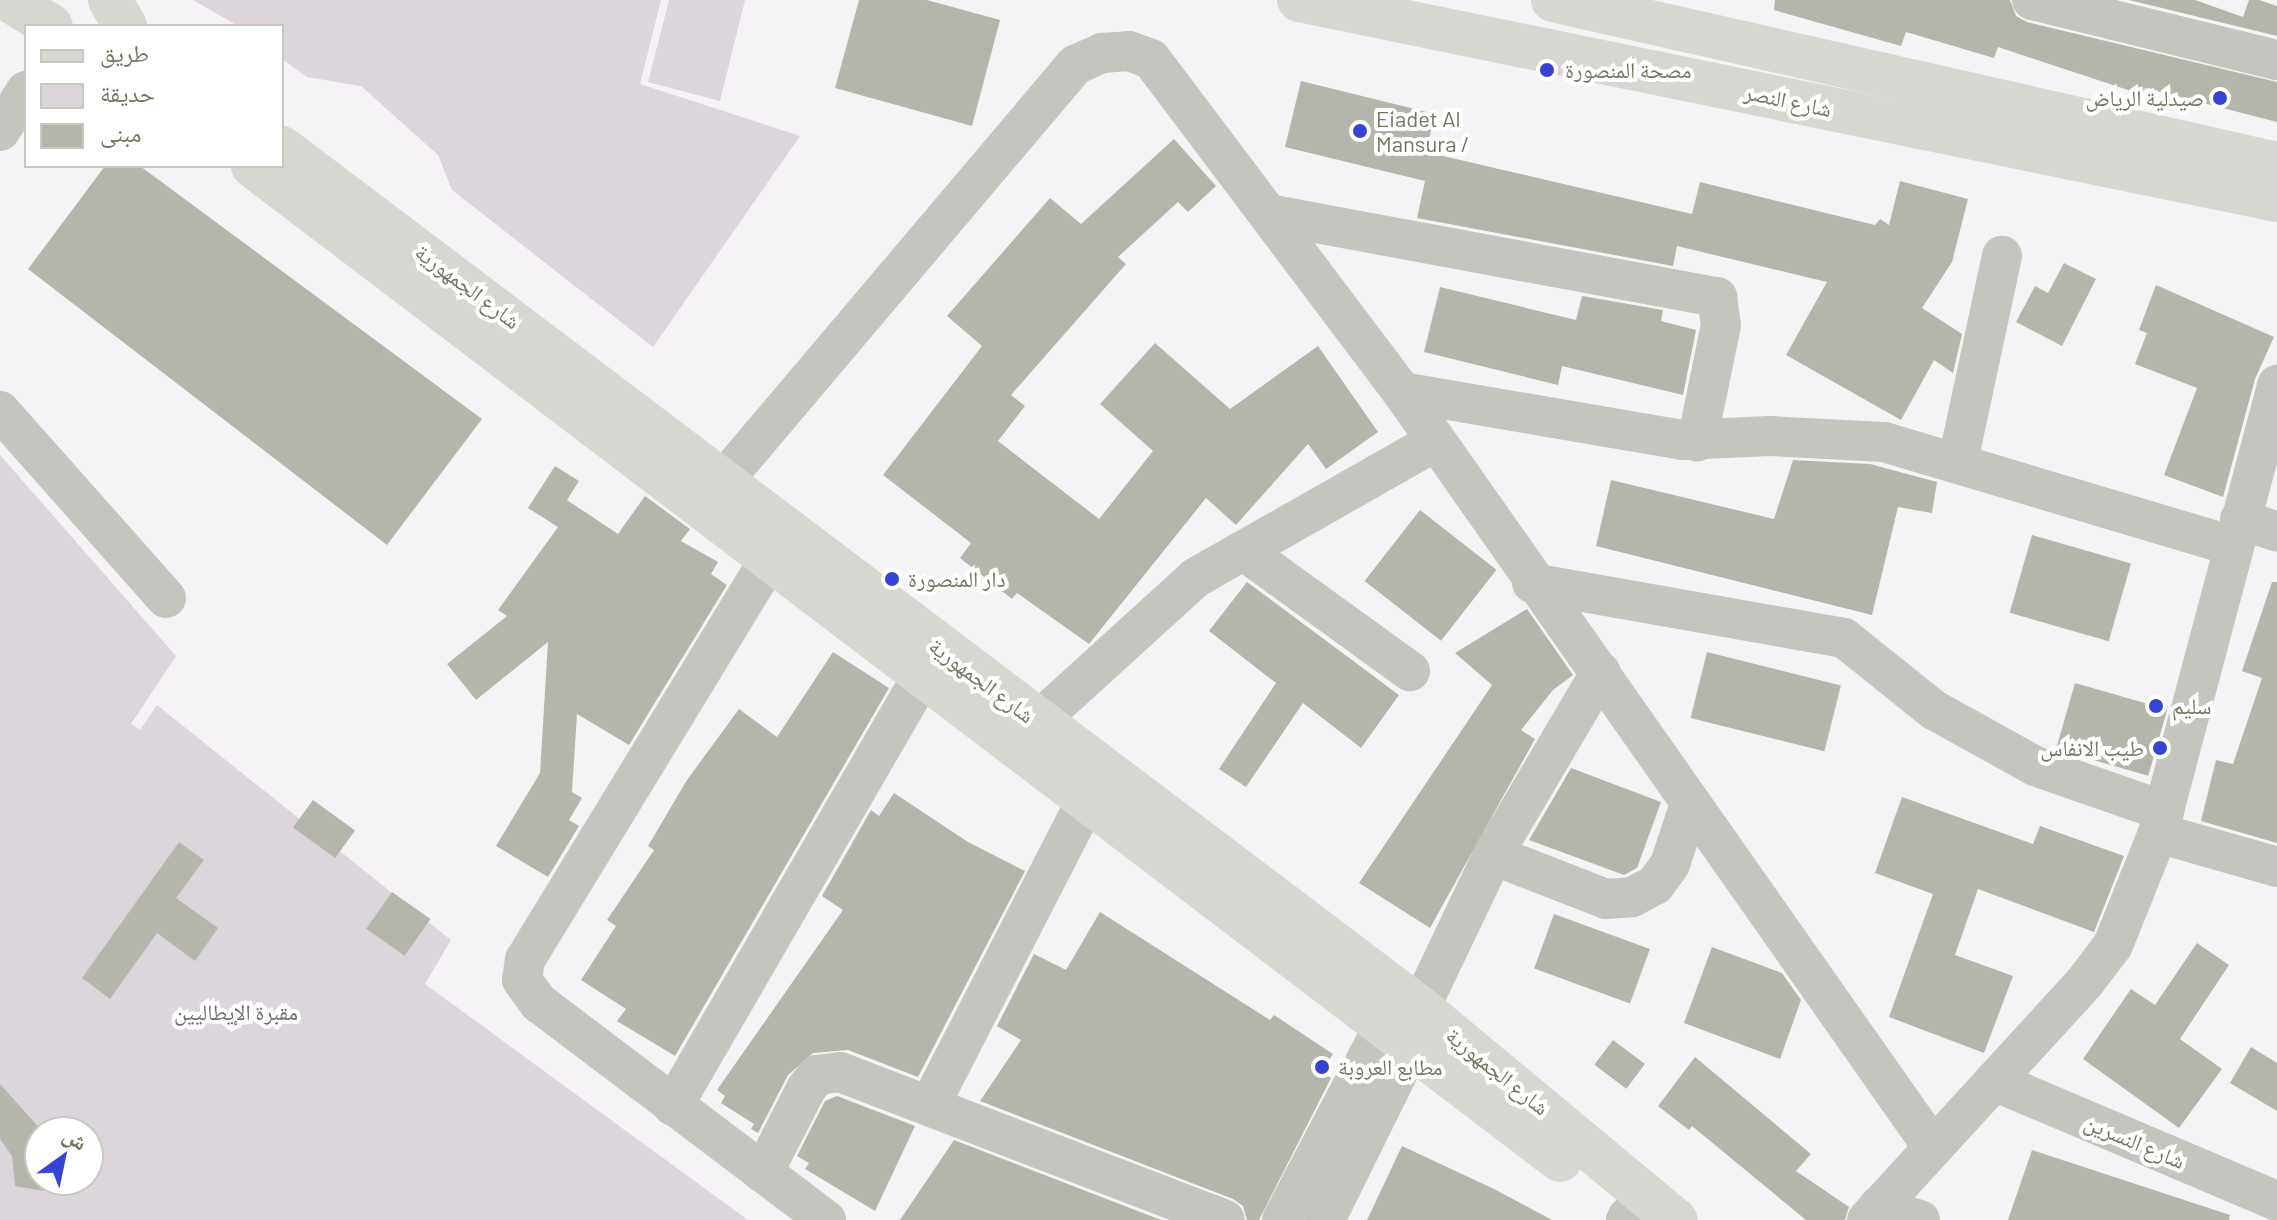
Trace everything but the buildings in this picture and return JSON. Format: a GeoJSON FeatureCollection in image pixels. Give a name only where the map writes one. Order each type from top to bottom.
{"type":"FeatureCollection","features":[{"type":"Feature","properties":{"kind":"main road"},"geometry":{"type":"LineString","coordinates":[[9,0],[48,24]]}},
{"type":"Feature","properties":{"kind":"main road"},"geometry":{"type":"LineString","coordinates":[[110,0],[124,24]]}},
{"type":"Feature","properties":{"kind":"main road","name":"شارع النصر"},"geometry":{"type":"LineString","coordinates":[[1299,0],[2277,200]]}},
{"type":"Feature","properties":{"kind":"main road","name":"شارع النصر"},"geometry":{"type":"LineString","coordinates":[[1553,0],[2277,164]]}},
{"type":"Feature","properties":{"kind":"main road","name":"شارع الجمهورية"},"geometry":{"type":"LineString","coordinates":[[284,150],[1037,722],[1405,1026],[1629,1219]]}},
{"type":"Feature","properties":{"kind":"main road","name":"شارع الجمهورية"},"geometry":{"type":"LineString","coordinates":[[256,168],[1087,800],[1675,1220]]}},
{"type":"Feature","properties":{"kind":"street"},"geometry":{"type":"LineString","coordinates":[[2032,0],[2277,60]]}},
{"type":"Feature","properties":{"kind":"street"},"geometry":{"type":"LineString","coordinates":[[723,481],[1075,65],[1102,53],[1129,51],[1151,59],[1273,215],[1402,392],[1532,583],[1601,672],[1690,804],[1932,1146]]}},
{"type":"Feature","properties":{"kind":"street"},"geometry":{"type":"LineString","coordinates":[[0,131],[24,94]]}},
{"type":"Feature","properties":{"kind":"street"},"geometry":{"type":"LineString","coordinates":[[1273,215],[1717,297],[1721,325],[1697,442]]}},
{"type":"Feature","properties":{"kind":"street"},"geometry":{"type":"LineString","coordinates":[[1958,461],[2002,256]]}},
{"type":"Feature","properties":{"kind":"street"},"geometry":{"type":"LineString","coordinates":[[1872,1213],[2101,964],[2161,822],[2277,385]]}},
{"type":"Feature","properties":{"kind":"street"},"geometry":{"type":"LineString","coordinates":[[1402,392],[1697,442],[1841,438],[1913,447],[2236,532],[2277,532]]}},
{"type":"Feature","properties":{"kind":"street"},"geometry":{"type":"LineString","coordinates":[[0,411],[166,598]]}},
{"type":"Feature","properties":{"kind":"street"},"geometry":{"type":"LineString","coordinates":[[1037,722],[1148,616],[1195,578],[1434,442]]}},
{"type":"Feature","properties":{"kind":"street"},"geometry":{"type":"LineString","coordinates":[[1244,551],[1410,671]]}},
{"type":"Feature","properties":{"kind":"street"},"geometry":{"type":"LineString","coordinates":[[769,560],[521,970],[522,980],[539,1003],[826,1220]]}},
{"type":"Feature","properties":{"kind":"street"},"geometry":{"type":"LineString","coordinates":[[1532,583],[1844,638],[1934,710],[2035,766],[2161,822],[2277,867]]}},
{"type":"Feature","properties":{"kind":"street"},"geometry":{"type":"LineString","coordinates":[[1325,1220],[1405,1026],[1493,855],[1601,672]]}},
{"type":"Feature","properties":{"kind":"street"},"geometry":{"type":"LineString","coordinates":[[673,1106],[922,677]]}},
{"type":"Feature","properties":{"kind":"street"},"geometry":{"type":"LineString","coordinates":[[931,1103],[1087,800]]}},
{"type":"Feature","properties":{"kind":"street"},"geometry":{"type":"LineString","coordinates":[[1493,855],[1606,899],[1632,897],[1655,885],[1670,864],[1690,804]]}},
{"type":"Feature","properties":{"kind":"street"},"geometry":{"type":"LineString","coordinates":[[1282,1220],[1405,1026]]}},
{"type":"Feature","properties":{"kind":"street"},"geometry":{"type":"LineString","coordinates":[[763,1173],[817,1075],[840,1072],[931,1103],[1225,1220]]}},
{"type":"Feature","properties":{"kind":"street","name":"شارع النسرين"},"geometry":{"type":"LineString","coordinates":[[1994,1081],[2277,1201]]}},
{"type":"Feature","properties":{"kind":"street"},"geometry":{"type":"LineString","coordinates":[[1872,1213],[1920,1220]]}},
{"type":"Feature","properties":{"kind":"green space"},"geometry":{"type":"Polygon","coordinates":[[[193,0],[661,0],[640,84],[800,136],[653,347],[452,190],[438,155],[361,86],[307,77],[284,60],[284,24],[235,24],[193,0]]]}},
{"type":"Feature","properties":{"kind":"green space"},"geometry":{"type":"Polygon","coordinates":[[[669,0],[745,0],[720,101],[648,82],[669,0]]]}},
{"type":"Feature","properties":{"kind":"green space","name":"مقبرة الإيطاليين"},"geometry":{"type":"Polygon","coordinates":[[[0,455],[176,656],[131,724],[140,730],[157,705],[451,940],[425,984],[748,1220],[0,1220],[0,455]]]}},
{"type":"Feature","properties":{"kind":"place","name":"مصحة المنصورة"},"geometry":{"type":"Point","coordinates":[1547,70]}},
{"type":"Feature","properties":{"kind":"place","name":"صيدلية الرياض"},"geometry":{"type":"Point","coordinates":[2220,98]}},
{"type":"Feature","properties":{"kind":"place","name":"Eiadet Al Mansura /"},"geometry":{"type":"Point","coordinates":[1360,131]}},
{"type":"Feature","properties":{"kind":"place","name":"دار المنصورة"},"geometry":{"type":"Point","coordinates":[892,579]}},
{"type":"Feature","properties":{"kind":"place","name":"سليم"},"geometry":{"type":"Point","coordinates":[2156,706]}},
{"type":"Feature","properties":{"kind":"place","name":"طيب الانفاس"},"geometry":{"type":"Point","coordinates":[2160,748]}},
{"type":"Feature","properties":{"kind":"place","name":"مطابع العروبة"},"geometry":{"type":"Point","coordinates":[1322,1067]}}]}
